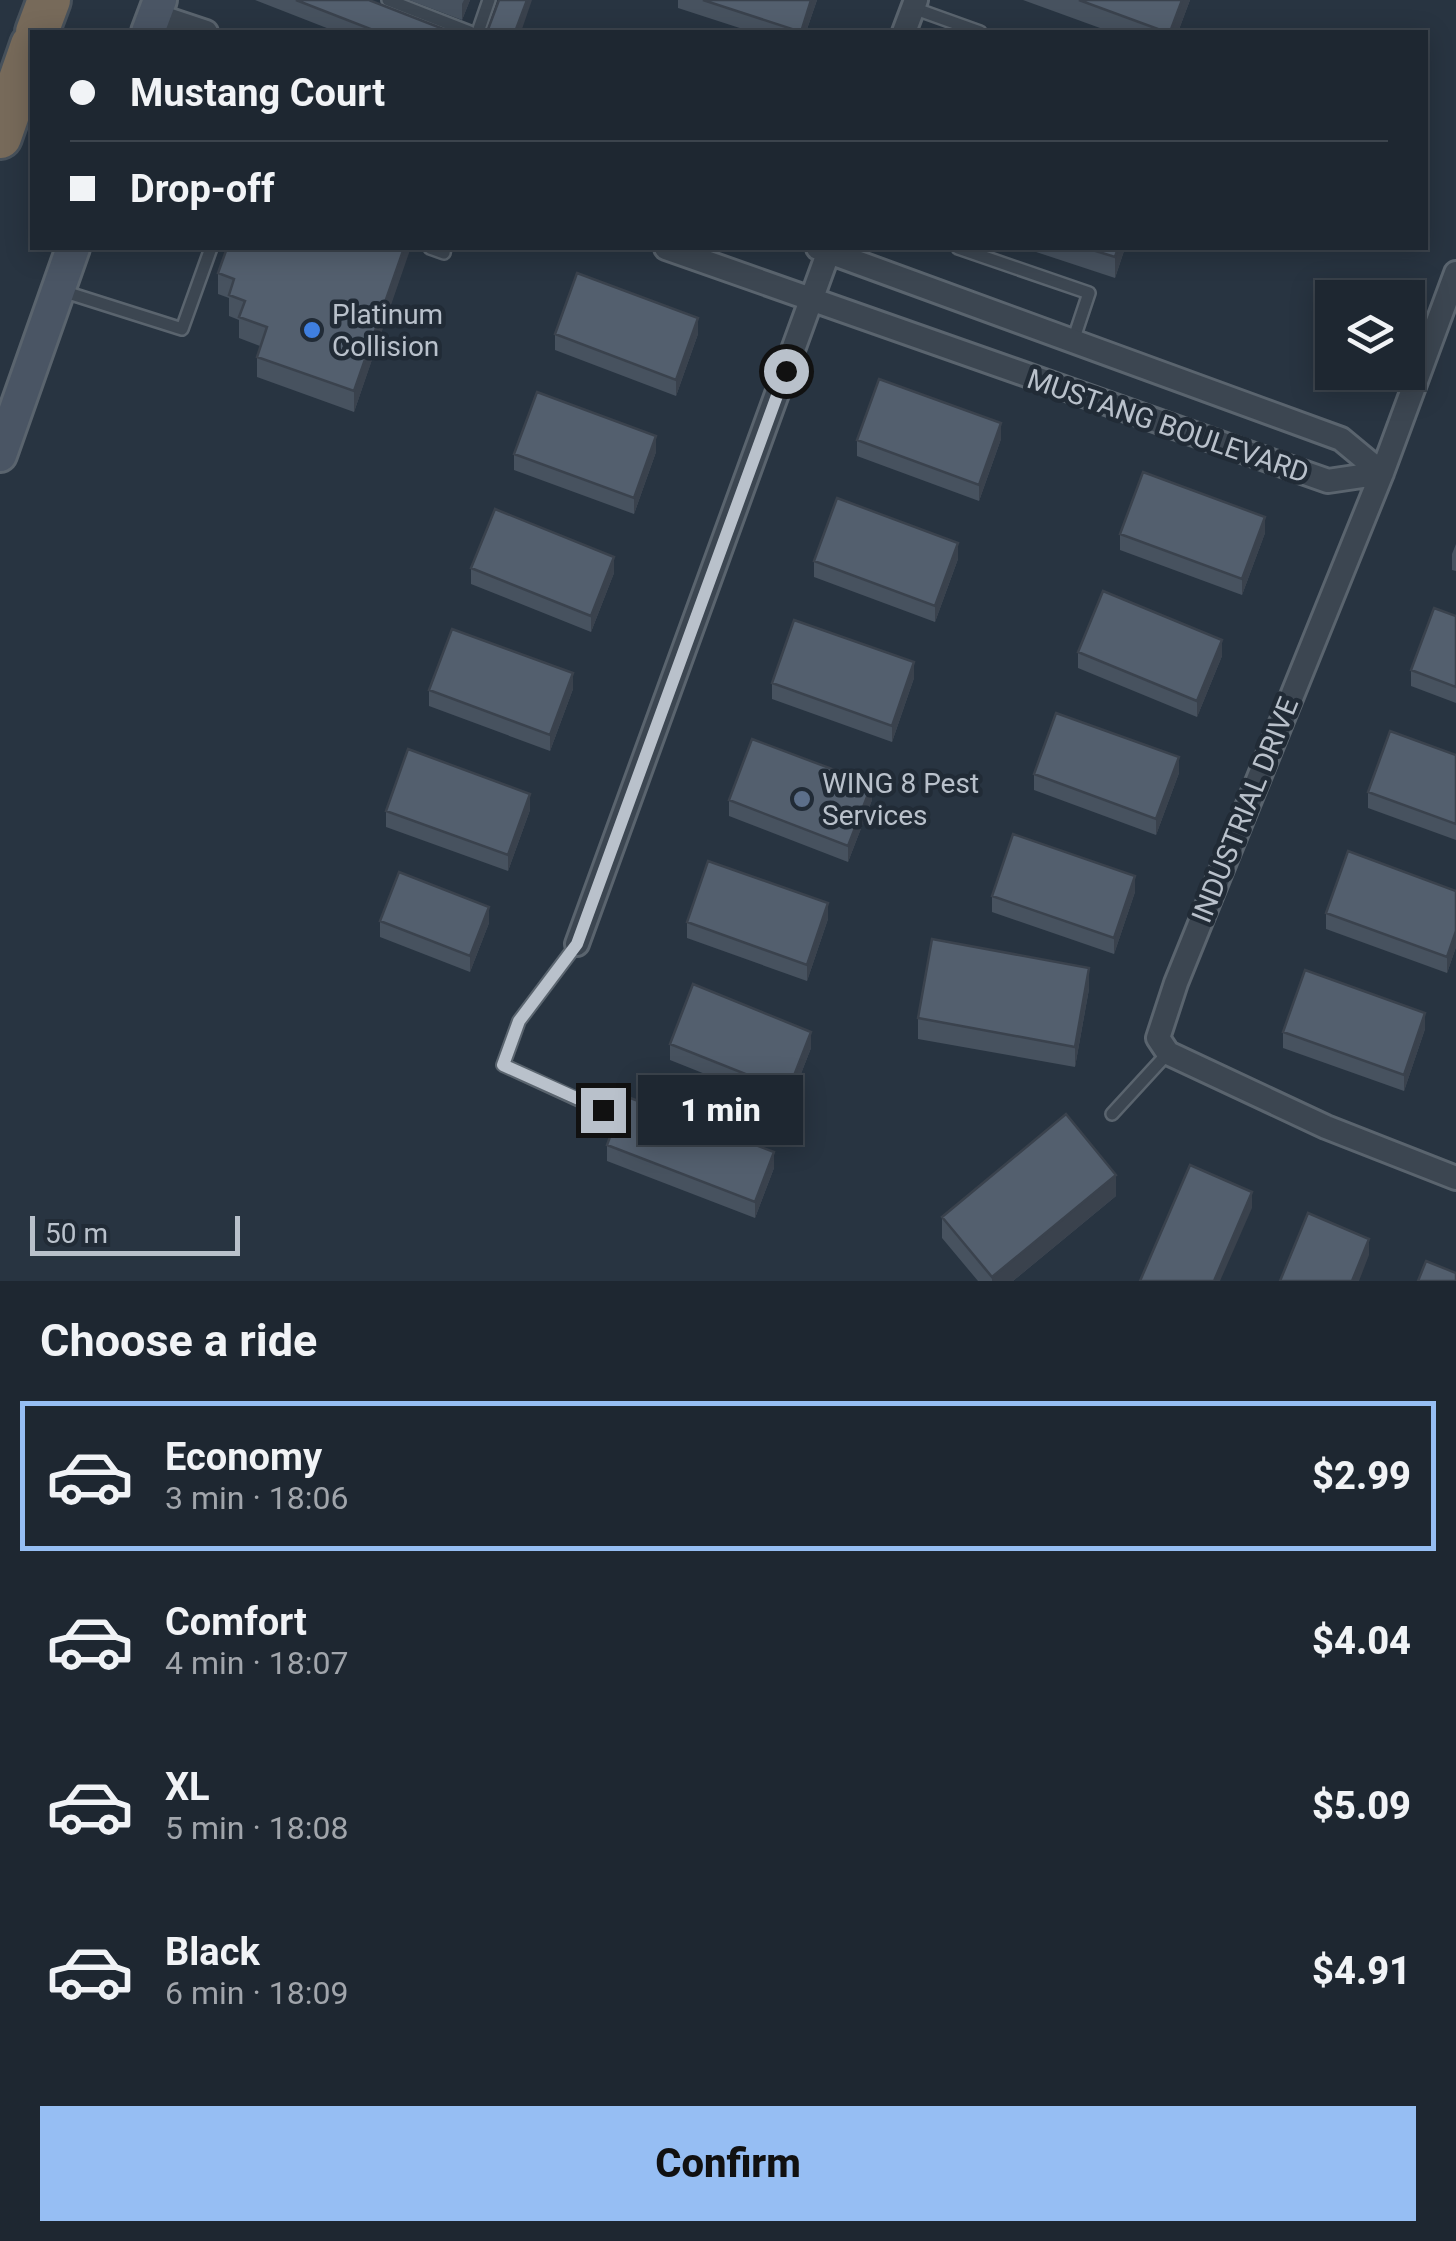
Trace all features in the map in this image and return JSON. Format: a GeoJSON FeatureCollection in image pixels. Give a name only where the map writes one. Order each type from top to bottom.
{"type":"FeatureCollection","features":[{"type":"Feature","properties":{"kind":"highway"},"geometry":{"type":"LineString","coordinates":[[38,30],[49,0]]}},
{"type":"Feature","properties":{"kind":"highway"},"geometry":{"type":"LineString","coordinates":[[0,136],[30,51]]}},
{"type":"Feature","properties":{"kind":"main road"},"geometry":{"type":"LineString","coordinates":[[0,455],[71,250]]}},
{"type":"Feature","properties":{"kind":"street"},"geometry":{"type":"LineString","coordinates":[[905,30],[914,4]]}},
{"type":"Feature","properties":{"kind":"street"},"geometry":{"type":"LineString","coordinates":[[155,16],[200,30]]}},
{"type":"Feature","properties":{"kind":"street","name":"MUSTANG BOULEVARD"},"geometry":{"type":"LineString","coordinates":[[672,250],[1328,482],[1382,474]]}},
{"type":"Feature","properties":{"kind":"street"},"geometry":{"type":"LineString","coordinates":[[577,944],[812,300],[826,250]]}},
{"type":"Feature","properties":{"kind":"street","name":"MUSTANG BOULEVARD"},"geometry":{"type":"LineString","coordinates":[[829,250],[1341,439],[1382,474]]}},
{"type":"Feature","properties":{"kind":"street","name":"INDUSTRIAL DRIVE"},"geometry":{"type":"LineString","coordinates":[[1168,1054],[1158,1038],[1176,984],[1382,474],[1456,273]]}},
{"type":"Feature","properties":{"kind":"street"},"geometry":{"type":"LineString","coordinates":[[1168,1054],[1326,1127],[1456,1178]]}},
{"type":"Feature","properties":{"kind":"lane"},"geometry":{"type":"LineString","coordinates":[[388,0],[465,30]]}},
{"type":"Feature","properties":{"kind":"lane"},"geometry":{"type":"LineString","coordinates":[[479,30],[489,0]]}},
{"type":"Feature","properties":{"kind":"lane"},"geometry":{"type":"LineString","coordinates":[[914,4],[975,30]]}},
{"type":"Feature","properties":{"kind":"lane"},"geometry":{"type":"LineString","coordinates":[[58,290],[182,329],[210,250]]}},
{"type":"Feature","properties":{"kind":"lane"},"geometry":{"type":"LineString","coordinates":[[964,250],[1088,293],[1073,342]]}},
{"type":"Feature","properties":{"kind":"lane"},"geometry":{"type":"LineString","coordinates":[[577,944],[519,1021],[503,1065],[603,1110]]}},
{"type":"Feature","properties":{"kind":"lane"},"geometry":{"type":"LineString","coordinates":[[1112,1114],[1168,1054]]}},
{"type":"Feature","properties":{"kind":"building"},"geometry":{"type":"Polygon","coordinates":[[[296,0],[369,0],[446,30],[373,30],[296,0]]]}},
{"type":"Feature","properties":{"kind":"building"},"geometry":{"type":"Polygon","coordinates":[[[499,0],[527,0],[516,30],[488,30],[499,0]]]}},
{"type":"Feature","properties":{"kind":"building"},"geometry":{"type":"Polygon","coordinates":[[[703,0],[811,0],[802,30],[703,0]]]}},
{"type":"Feature","properties":{"kind":"building"},"geometry":{"type":"Polygon","coordinates":[[[1079,0],[1182,0],[1171,30],[1161,30],[1079,0]]]}},
{"type":"Feature","properties":{"kind":"building","name":"Platinum Collision"},"geometry":{"type":"Polygon","coordinates":[[[226,250],[403,250],[354,391],[257,357],[267,327],[239,317],[245,301],[229,295],[234,279],[218,273],[226,250]]]}},
{"type":"Feature","properties":{"kind":"building"},"geometry":{"type":"Polygon","coordinates":[[[1092,250],[1117,250],[1115,257],[1092,250]]]}},
{"type":"Feature","properties":{"kind":"building"},"geometry":{"type":"Polygon","coordinates":[[[577,273],[698,318],[676,380],[555,334],[577,273]]]}},
{"type":"Feature","properties":{"kind":"building"},"geometry":{"type":"Polygon","coordinates":[[[879,379],[1001,423],[979,485],[857,440],[879,379]]]}},
{"type":"Feature","properties":{"kind":"building"},"geometry":{"type":"Polygon","coordinates":[[[537,392],[656,436],[634,498],[514,454],[537,392]]]}},
{"type":"Feature","properties":{"kind":"building"},"geometry":{"type":"Polygon","coordinates":[[[1143,472],[1265,517],[1242,579],[1120,534],[1143,472]]]}},
{"type":"Feature","properties":{"kind":"building"},"geometry":{"type":"Polygon","coordinates":[[[837,498],[958,543],[935,606],[814,561],[837,498]]]}},
{"type":"Feature","properties":{"kind":"building"},"geometry":{"type":"Polygon","coordinates":[[[495,509],[614,557],[591,616],[471,568],[495,509]]]}},
{"type":"Feature","properties":{"kind":"building"},"geometry":{"type":"Polygon","coordinates":[[[1103,591],[1222,640],[1197,701],[1078,652],[1103,591]]]}},
{"type":"Feature","properties":{"kind":"building"},"geometry":{"type":"Polygon","coordinates":[[[1434,608],[1456,616],[1456,687],[1411,670],[1434,608]]]}},
{"type":"Feature","properties":{"kind":"building"},"geometry":{"type":"Polygon","coordinates":[[[794,620],[914,662],[892,726],[772,683],[794,620]]]}},
{"type":"Feature","properties":{"kind":"building"},"geometry":{"type":"Polygon","coordinates":[[[452,629],[573,673],[550,735],[429,690],[452,629]]]}},
{"type":"Feature","properties":{"kind":"building"},"geometry":{"type":"Polygon","coordinates":[[[1056,713],[1179,757],[1156,819],[1034,774],[1056,713]]]}},
{"type":"Feature","properties":{"kind":"building"},"geometry":{"type":"Polygon","coordinates":[[[1390,731],[1456,755],[1456,824],[1368,792],[1390,731]]]}},
{"type":"Feature","properties":{"kind":"building"},"geometry":{"type":"Polygon","coordinates":[[[752,739],[872,784],[848,846],[729,800],[752,739]]]}},
{"type":"Feature","properties":{"kind":"building"},"geometry":{"type":"Polygon","coordinates":[[[408,749],[530,794],[508,855],[386,811],[408,749]]]}},
{"type":"Feature","properties":{"kind":"building"},"geometry":{"type":"Polygon","coordinates":[[[1013,834],[1135,876],[1114,938],[992,896],[1013,834]]]}},
{"type":"Feature","properties":{"kind":"building"},"geometry":{"type":"Polygon","coordinates":[[[1348,851],[1456,891],[1456,931],[1447,957],[1326,913],[1348,851]]]}},
{"type":"Feature","properties":{"kind":"building"},"geometry":{"type":"Polygon","coordinates":[[[708,861],[828,903],[807,965],[687,922],[708,861]]]}},
{"type":"Feature","properties":{"kind":"building"},"geometry":{"type":"Polygon","coordinates":[[[399,872],[489,907],[470,956],[380,921],[399,872]]]}},
{"type":"Feature","properties":{"kind":"building"},"geometry":{"type":"Polygon","coordinates":[[[932,939],[1089,968],[1075,1047],[918,1018],[932,939]]]}},
{"type":"Feature","properties":{"kind":"building"},"geometry":{"type":"Polygon","coordinates":[[[1305,970],[1425,1013],[1404,1075],[1283,1032],[1305,970]]]}},
{"type":"Feature","properties":{"kind":"building"},"geometry":{"type":"Polygon","coordinates":[[[693,984],[811,1032],[788,1091],[670,1044],[693,984]]]}},
{"type":"Feature","properties":{"kind":"building"},"geometry":{"type":"Polygon","coordinates":[[[625,1096],[774,1152],[755,1202],[607,1145],[625,1096]]]}},
{"type":"Feature","properties":{"kind":"building"},"geometry":{"type":"Polygon","coordinates":[[[1066,1114],[1116,1175],[992,1277],[942,1217],[1066,1114]]]}},
{"type":"Feature","properties":{"kind":"building"},"geometry":{"type":"Polygon","coordinates":[[[1190,1165],[1252,1192],[1214,1281],[1140,1281],[1190,1165]]]}},
{"type":"Feature","properties":{"kind":"building"},"geometry":{"type":"Polygon","coordinates":[[[1308,1213],[1369,1239],[1352,1281],[1280,1281],[1308,1213]]]}},
{"type":"Feature","properties":{"kind":"building"},"geometry":{"type":"Polygon","coordinates":[[[1426,1261],[1456,1273],[1456,1281],[1418,1281],[1426,1261]]]}},
{"type":"Feature","properties":{"kind":"place","name":"Platinum Collision"},"geometry":{"type":"Point","coordinates":[312,330]}},
{"type":"Feature","properties":{"kind":"place","name":"WING 8 Pest Services"},"geometry":{"type":"Point","coordinates":[802,799]}},
{"type":"Feature","properties":{"kind":"route"},"geometry":{"type":"LineString","coordinates":[[603,1110],[503,1065],[519,1021],[577,944],[786,371]]}}]}
